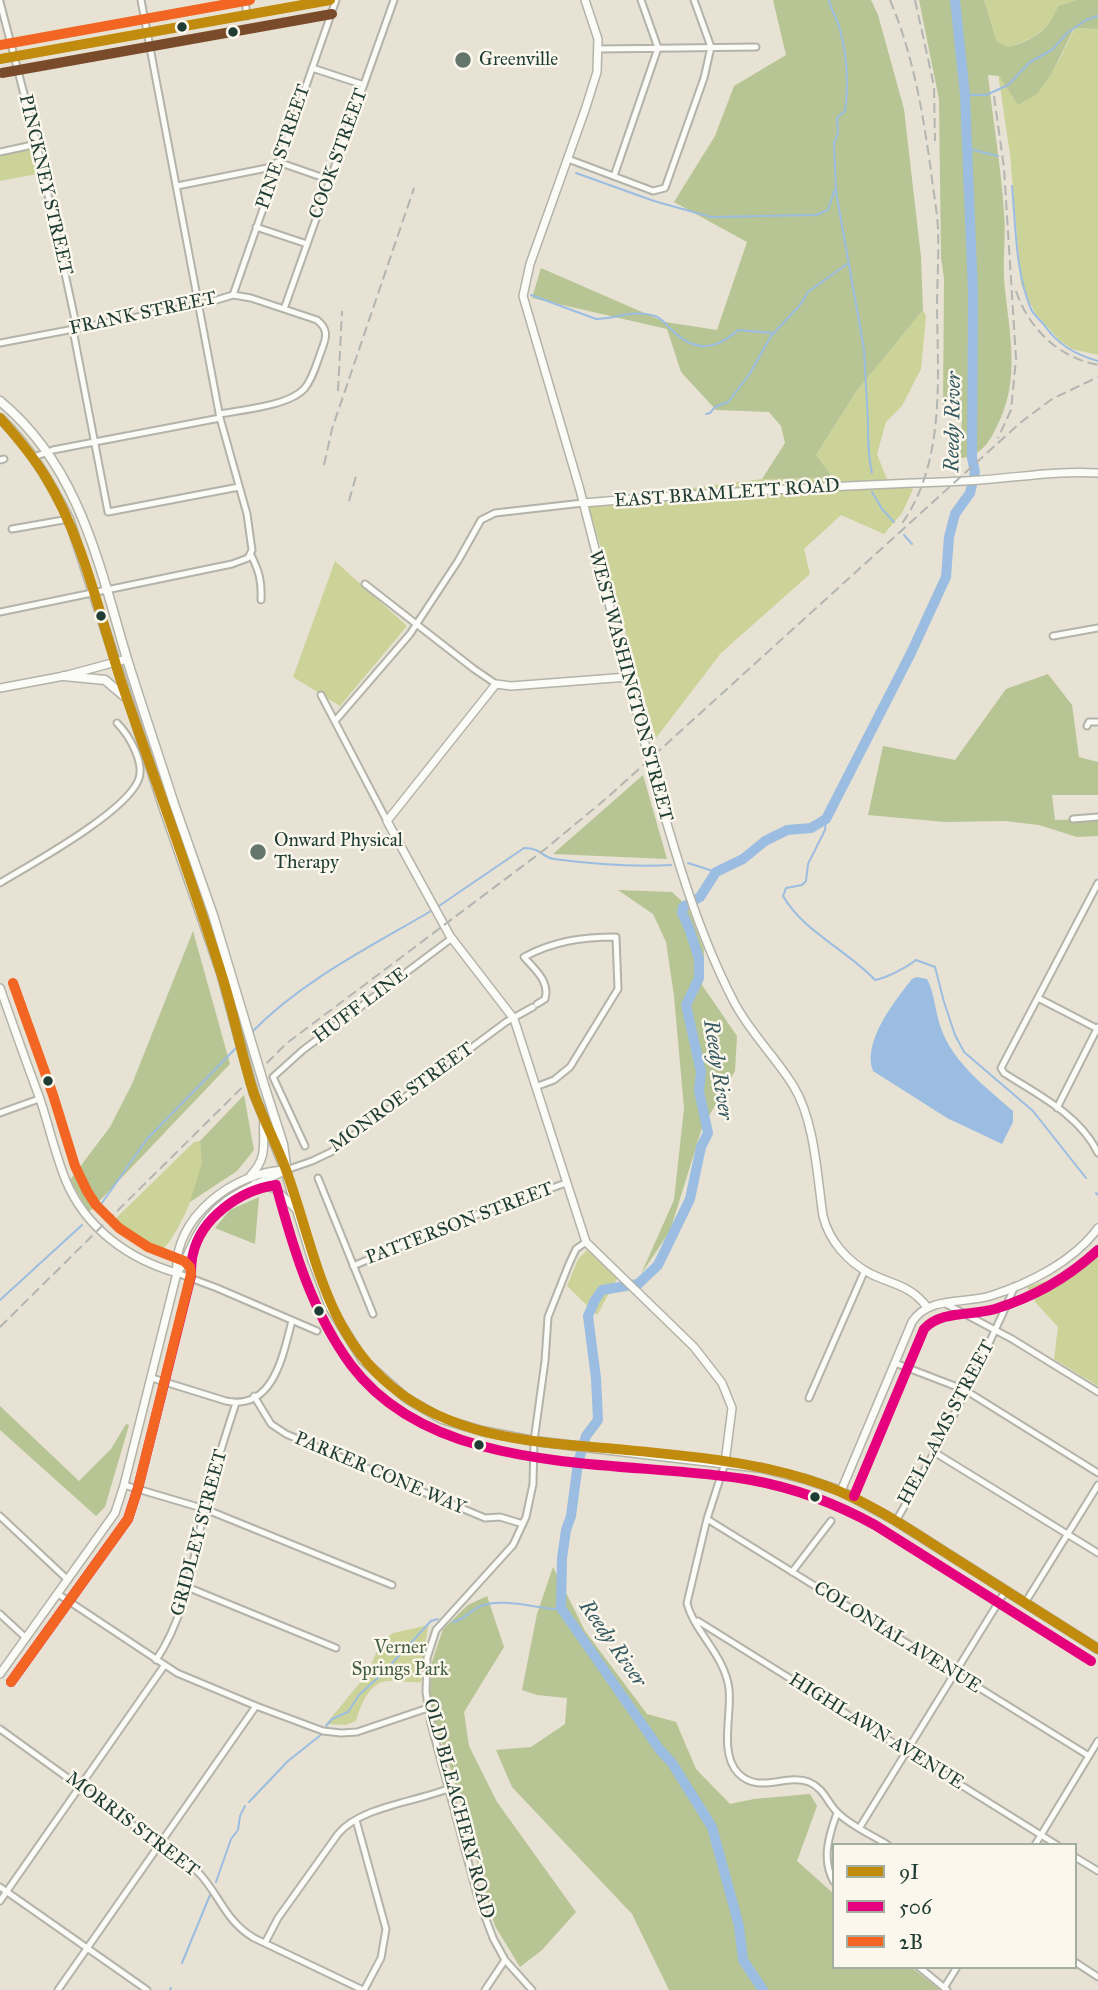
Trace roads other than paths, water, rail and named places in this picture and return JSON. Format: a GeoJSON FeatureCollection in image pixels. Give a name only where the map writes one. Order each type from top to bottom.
{"type":"FeatureCollection","features":[{"type":"Feature","properties":{"kind":"main road"},"geometry":{"type":"LineString","coordinates":[[0,401],[20,420],[46,452],[61,474],[83,517],[173,801],[213,915],[283,1144],[286,1170]]}},
{"type":"Feature","properties":{"kind":"main road"},"geometry":{"type":"LineString","coordinates":[[0,418],[47,476],[69,519],[221,973],[254,1094],[286,1170],[330,1307],[362,1360],[406,1398],[452,1423],[482,1432],[781,1472],[841,1491],[896,1521],[1098,1650]]}},
{"type":"Feature","properties":{"kind":"main road"},"geometry":{"type":"LineString","coordinates":[[64,676],[98,678],[110,682],[128,701]]}},
{"type":"Feature","properties":{"kind":"street"},"geometry":{"type":"LineString","coordinates":[[141,0],[220,416],[247,514],[253,547],[251,555],[260,572],[261,600]]}},
{"type":"Feature","properties":{"kind":"street"},"geometry":{"type":"LineString","coordinates":[[245,0],[247,16]]}},
{"type":"Feature","properties":{"kind":"street"},"geometry":{"type":"LineString","coordinates":[[0,59],[330,0]]}},
{"type":"Feature","properties":{"kind":"street","name":"PINE STREET"},"geometry":{"type":"LineString","coordinates":[[233,295],[336,0]]}},
{"type":"Feature","properties":{"kind":"street","name":"COOK STREET"},"geometry":{"type":"LineString","coordinates":[[284,309],[394,0]]}},
{"type":"Feature","properties":{"kind":"street","name":"WEST WASHINGTON STREET"},"geometry":{"type":"LineString","coordinates":[[585,0],[599,49],[593,88],[530,264],[523,296],[583,503],[656,786],[700,926],[734,1001],[748,1025],[789,1079],[804,1107],[822,1216],[828,1232],[844,1252],[865,1270],[909,1289],[927,1307]]}},
{"type":"Feature","properties":{"kind":"street"},"geometry":{"type":"LineString","coordinates":[[614,177],[658,48],[641,0]]}},
{"type":"Feature","properties":{"kind":"street"},"geometry":{"type":"LineString","coordinates":[[568,159],[658,191],[665,188],[704,78],[711,47],[694,0]]}},
{"type":"Feature","properties":{"kind":"street","name":"PINCKNEY STREET"},"geometry":{"type":"LineString","coordinates":[[0,2],[37,144],[75,329],[108,512],[239,487]]}},
{"type":"Feature","properties":{"kind":"street"},"geometry":{"type":"LineString","coordinates":[[599,49],[755,47]]}},
{"type":"Feature","properties":{"kind":"street"},"geometry":{"type":"LineString","coordinates":[[312,68],[364,85]]}},
{"type":"Feature","properties":{"kind":"street"},"geometry":{"type":"LineString","coordinates":[[0,152],[37,144]]}},
{"type":"Feature","properties":{"kind":"street"},"geometry":{"type":"LineString","coordinates":[[177,186],[267,168],[278,162],[330,180]]}},
{"type":"Feature","properties":{"kind":"street"},"geometry":{"type":"LineString","coordinates":[[256,227],[307,244]]}},
{"type":"Feature","properties":{"kind":"street","name":"FRANK STREET"},"geometry":{"type":"LineString","coordinates":[[0,343],[200,305],[233,295],[251,298],[317,320],[327,331],[309,383],[303,390],[291,398],[220,416]]}},
{"type":"Feature","properties":{"kind":"street"},"geometry":{"type":"LineString","coordinates":[[34,457],[46,452],[220,416]]}},
{"type":"Feature","properties":{"kind":"street","name":"EAST BRAMLETT ROAD"},"geometry":{"type":"LineString","coordinates":[[335,721],[416,625],[458,561],[477,525],[485,517],[495,513],[583,503],[775,489],[965,481],[1049,473],[1098,473]]}},
{"type":"Feature","properties":{"kind":"street"},"geometry":{"type":"LineString","coordinates":[[12,528],[69,519]]}},
{"type":"Feature","properties":{"kind":"street"},"geometry":{"type":"LineString","coordinates":[[0,612],[232,564],[251,555]]}},
{"type":"Feature","properties":{"kind":"street"},"geometry":{"type":"LineString","coordinates":[[365,584],[496,684],[512,686],[628,677]]}},
{"type":"Feature","properties":{"kind":"street"},"geometry":{"type":"LineString","coordinates":[[1052,636],[1098,628]]}},
{"type":"Feature","properties":{"kind":"street"},"geometry":{"type":"LineString","coordinates":[[0,688],[64,676],[127,659]]}},
{"type":"Feature","properties":{"kind":"street"},"geometry":{"type":"LineString","coordinates":[[387,821],[496,684]]}},
{"type":"Feature","properties":{"kind":"street"},"geometry":{"type":"LineString","coordinates":[[321,695],[435,910],[452,938],[514,1019],[538,1086],[586,1242],[694,1347],[722,1383],[732,1408],[724,1463],[707,1519],[687,1603],[689,1612],[721,1664],[727,1680],[730,1700],[729,1751],[735,1769],[745,1779],[757,1783],[794,1780],[811,1783],[824,1793],[836,1813],[885,1843]]}},
{"type":"Feature","properties":{"kind":"street"},"geometry":{"type":"LineString","coordinates":[[1087,726],[1089,722],[1098,722]]}},
{"type":"Feature","properties":{"kind":"street"},"geometry":{"type":"LineString","coordinates":[[0,883],[104,817],[128,795],[138,781],[140,771],[126,733],[117,723]]}},
{"type":"Feature","properties":{"kind":"street"},"geometry":{"type":"LineString","coordinates":[[1073,819],[1098,817]]}},
{"type":"Feature","properties":{"kind":"street"},"geometry":{"type":"LineString","coordinates":[[1098,883],[1001,1068],[1003,1073],[1057,1108],[1082,1129],[1098,1153]]}},
{"type":"Feature","properties":{"kind":"street","name":"MONROE STREET"},"geometry":{"type":"LineString","coordinates":[[286,1170],[331,1152],[506,1021],[514,1019],[545,999],[548,990],[544,981],[524,957],[546,946],[586,937],[616,937],[618,989],[570,1068],[554,1080],[538,1086]]}},
{"type":"Feature","properties":{"kind":"street","name":"HUFF LINE"},"geometry":{"type":"LineString","coordinates":[[305,1146],[272,1077],[303,1050],[452,938]]}},
{"type":"Feature","properties":{"kind":"street"},"geometry":{"type":"LineString","coordinates":[[0,988],[66,1182],[93,1225],[140,1259],[217,1288],[317,1331]]}},
{"type":"Feature","properties":{"kind":"street"},"geometry":{"type":"LineString","coordinates":[[1038,998],[1098,1028],[1057,1108]]}},
{"type":"Feature","properties":{"kind":"street"},"geometry":{"type":"LineString","coordinates":[[0,1113],[39,1099]]}},
{"type":"Feature","properties":{"kind":"street"},"geometry":{"type":"LineString","coordinates":[[252,1181],[265,1152],[264,1117]]}},
{"type":"Feature","properties":{"kind":"street"},"geometry":{"type":"LineString","coordinates":[[0,1674],[109,1522],[124,1485],[152,1378],[177,1273],[176,1259],[193,1221],[218,1195],[271,1170],[286,1170]]}},
{"type":"Feature","properties":{"kind":"street"},"geometry":{"type":"LineString","coordinates":[[318,1178],[373,1314]]}},
{"type":"Feature","properties":{"kind":"street"},"geometry":{"type":"LineString","coordinates":[[252,1181],[274,1188],[298,1210]]}},
{"type":"Feature","properties":{"kind":"street","name":"PATTERSON STREET"},"geometry":{"type":"LineString","coordinates":[[353,1266],[473,1216],[566,1183]]}},
{"type":"Feature","properties":{"kind":"street"},"geometry":{"type":"LineString","coordinates":[[841,1491],[912,1322],[920,1311],[927,1307],[987,1297],[1015,1286],[1065,1260],[1098,1228]]}},
{"type":"Feature","properties":{"kind":"street","name":"OLD BLEACHERY ROAD"},"geometry":{"type":"LineString","coordinates":[[532,1990],[505,1960],[493,1938],[478,1898],[429,1708],[426,1666],[432,1639],[443,1621],[513,1545],[523,1524],[533,1484],[534,1441],[548,1317],[576,1249],[586,1242]]}},
{"type":"Feature","properties":{"kind":"street"},"geometry":{"type":"LineString","coordinates":[[809,1398],[865,1270]]}},
{"type":"Feature","properties":{"kind":"street","name":"HELLAMS STREET"},"geometry":{"type":"LineString","coordinates":[[896,1521],[996,1330],[1015,1286]]}},
{"type":"Feature","properties":{"kind":"street"},"geometry":{"type":"LineString","coordinates":[[946,1304],[996,1330],[1098,1392]]}},
{"type":"Feature","properties":{"kind":"street"},"geometry":{"type":"LineString","coordinates":[[152,1378],[236,1403],[254,1396],[276,1376],[292,1321]]}},
{"type":"Feature","properties":{"kind":"street"},"geometry":{"type":"LineString","coordinates":[[895,1363],[965,1391],[1098,1473]]}},
{"type":"Feature","properties":{"kind":"street","name":"PARKER CONE WAY"},"geometry":{"type":"LineString","coordinates":[[254,1396],[271,1424],[286,1434],[485,1518],[500,1517],[523,1524]]}},
{"type":"Feature","properties":{"kind":"street","name":"GRIDLEY STREET"},"geometry":{"type":"LineString","coordinates":[[156,1660],[175,1628],[205,1509],[236,1403]]}},
{"type":"Feature","properties":{"kind":"street"},"geometry":{"type":"LineString","coordinates":[[934,1452],[1098,1553]]}},
{"type":"Feature","properties":{"kind":"street"},"geometry":{"type":"LineString","coordinates":[[124,1485],[205,1509],[392,1585]]}},
{"type":"Feature","properties":{"kind":"street"},"geometry":{"type":"LineString","coordinates":[[1025,1602],[1098,1485]]}},
{"type":"Feature","properties":{"kind":"street"},"geometry":{"type":"LineString","coordinates":[[0,1516],[68,1580]]}},
{"type":"Feature","properties":{"kind":"street","name":"COLONIAL AVENUE"},"geometry":{"type":"LineString","coordinates":[[707,1519],[1089,1756]]}},
{"type":"Feature","properties":{"kind":"street"},"geometry":{"type":"LineString","coordinates":[[792,1572],[831,1521]]}},
{"type":"Feature","properties":{"kind":"street"},"geometry":{"type":"LineString","coordinates":[[187,1587],[336,1648]]}},
{"type":"Feature","properties":{"kind":"street"},"geometry":{"type":"LineString","coordinates":[[860,1827],[1006,1590]]}},
{"type":"Feature","properties":{"kind":"street"},"geometry":{"type":"LineString","coordinates":[[58,1594],[164,1666],[198,1684],[313,1727],[341,1733],[373,1728],[429,1708]]}},
{"type":"Feature","properties":{"kind":"street"},"geometry":{"type":"LineString","coordinates":[[0,1615],[26,1639]]}},
{"type":"Feature","properties":{"kind":"street","name":"HIGHLAWN AVENUE"},"geometry":{"type":"LineString","coordinates":[[695,1619],[1054,1843]]}},
{"type":"Feature","properties":{"kind":"street"},"geometry":{"type":"LineString","coordinates":[[0,1901],[164,1666]]}},
{"type":"Feature","properties":{"kind":"street"},"geometry":{"type":"LineString","coordinates":[[58,1990],[256,1706]]}},
{"type":"Feature","properties":{"kind":"street","name":"MORRIS STREET"},"geometry":{"type":"LineString","coordinates":[[0,1729],[191,1866],[207,1881],[234,1923],[250,1935],[364,1990]]}},
{"type":"Feature","properties":{"kind":"street"},"geometry":{"type":"LineString","coordinates":[[1036,1843],[1098,1741]]}},
{"type":"Feature","properties":{"kind":"street"},"geometry":{"type":"LineString","coordinates":[[265,1943],[278,1918],[347,1825],[383,1809],[450,1788]]}},
{"type":"Feature","properties":{"kind":"street"},"geometry":{"type":"LineString","coordinates":[[832,1878],[826,1855],[836,1813]]}},
{"type":"Feature","properties":{"kind":"street"},"geometry":{"type":"LineString","coordinates":[[356,1820],[386,1929],[381,1958],[364,1990]]}},
{"type":"Feature","properties":{"kind":"street"},"geometry":{"type":"LineString","coordinates":[[1077,1858],[1098,1871]]}},
{"type":"Feature","properties":{"kind":"street"},"geometry":{"type":"LineString","coordinates":[[0,1887],[147,1990]]}},
{"type":"Feature","properties":{"kind":"street"},"geometry":{"type":"LineString","coordinates":[[485,1990],[505,1960]]}},
{"type":"Feature","properties":{"kind":"street"},"geometry":{"type":"LineString","coordinates":[[1077,1963],[1098,1977]]}},
{"type":"Feature","properties":{"kind":"street"},"geometry":{"type":"LineString","coordinates":[[921,1969],[945,1989],[956,1969]]}},
{"type":"Feature","properties":{"kind":"water"},"geometry":{"type":"Polygon","coordinates":[[[912,979],[927,979],[946,1041],[971,1074],[1013,1111],[1013,1122],[1002,1144],[947,1118],[873,1071],[872,1048],[876,1035],[897,999],[912,979]]]}},
{"type":"Feature","properties":{"kind":"waterway"},"geometry":{"type":"LineString","coordinates":[[829,0],[842,37],[846,68],[845,111],[837,118],[838,133],[834,143],[836,192],[864,349],[868,448],[872,473]]}},
{"type":"Feature","properties":{"kind":"waterway","name":"Reedy River"},"geometry":{"type":"LineString","coordinates":[[763,1990],[743,1960],[739,1926],[712,1827],[672,1763],[660,1750],[561,1608],[562,1558],[578,1463],[586,1436],[598,1420],[588,1316],[602,1290],[638,1284],[658,1265],[690,1199],[701,1147],[708,1133],[699,1091],[701,1072],[686,1005],[699,978],[699,959],[682,913],[683,907],[700,897],[716,872],[743,859],[765,841],[787,830],[811,828],[826,819],[911,653],[946,577],[949,537],[955,514],[970,493],[975,472],[972,458],[973,294],[965,95],[955,0]]}},
{"type":"Feature","properties":{"kind":"waterway"},"geometry":{"type":"LineString","coordinates":[[965,95],[986,95],[1008,85],[1030,62],[1052,50],[1067,33],[1086,20],[1098,16]]}},
{"type":"Feature","properties":{"kind":"waterway"},"geometry":{"type":"LineString","coordinates":[[966,148],[998,156]]}},
{"type":"Feature","properties":{"kind":"waterway"},"geometry":{"type":"LineString","coordinates":[[576,173],[654,201],[711,217],[816,215],[828,210],[835,189]]}},
{"type":"Feature","properties":{"kind":"waterway"},"geometry":{"type":"LineString","coordinates":[[1012,186],[1019,264],[1031,309],[1062,344],[1082,356],[1098,361]]}},
{"type":"Feature","properties":{"kind":"waterway"},"geometry":{"type":"LineString","coordinates":[[706,414],[728,402],[749,375],[771,336],[800,305],[808,292],[847,264]]}},
{"type":"Feature","properties":{"kind":"waterway"},"geometry":{"type":"LineString","coordinates":[[531,295],[596,319],[632,314],[655,316],[680,337],[696,345],[713,345],[738,330],[773,333]]}},
{"type":"Feature","properties":{"kind":"waterway"},"geometry":{"type":"LineString","coordinates":[[872,492],[894,522]]}},
{"type":"Feature","properties":{"kind":"waterway"},"geometry":{"type":"LineString","coordinates":[[904,535],[912,544]]}},
{"type":"Feature","properties":{"kind":"waterway"},"geometry":{"type":"LineString","coordinates":[[826,819],[825,830],[808,864],[806,881],[802,885],[786,888],[783,896],[792,909],[875,980],[897,972],[916,960],[935,967],[955,1035],[964,1052],[1033,1111],[1086,1178]]}},
{"type":"Feature","properties":{"kind":"waterway"},"geometry":{"type":"LineString","coordinates":[[436,908],[524,848],[534,849],[550,858],[568,861],[671,865]]}},
{"type":"Feature","properties":{"kind":"waterway"},"geometry":{"type":"LineString","coordinates":[[688,863],[716,872]]}},
{"type":"Feature","properties":{"kind":"waterway"},"geometry":{"type":"LineString","coordinates":[[251,1033],[314,981],[431,911]]}},
{"type":"Feature","properties":{"kind":"waterway"},"geometry":{"type":"LineString","coordinates":[[97,1210],[147,1139],[237,1047]]}},
{"type":"Feature","properties":{"kind":"waterway"},"geometry":{"type":"LineString","coordinates":[[0,1300],[82,1225]]}},
{"type":"Feature","properties":{"kind":"waterway"},"geometry":{"type":"LineString","coordinates":[[453,1622],[489,1604],[561,1608]]}},
{"type":"Feature","properties":{"kind":"waterway"},"geometry":{"type":"LineString","coordinates":[[326,1726],[332,1719],[348,1712],[359,1695],[431,1621],[438,1619]]}},
{"type":"Feature","properties":{"kind":"waterway"},"geometry":{"type":"LineString","coordinates":[[249,1802],[288,1761],[322,1734]]}},
{"type":"Feature","properties":{"kind":"waterway"},"geometry":{"type":"LineString","coordinates":[[216,1882],[245,1806]]}},
{"type":"Feature","properties":{"kind":"waterway"},"geometry":{"type":"LineString","coordinates":[[182,1963],[210,1895]]}},
{"type":"Feature","properties":{"kind":"railway"},"geometry":{"type":"LineString","coordinates":[[890,0],[905,41],[921,106],[938,239],[936,422],[925,477],[915,502],[900,526]]}},
{"type":"Feature","properties":{"kind":"railway"},"geometry":{"type":"LineString","coordinates":[[915,0],[934,86],[935,141]]}},
{"type":"Feature","properties":{"kind":"railway"},"geometry":{"type":"LineString","coordinates":[[994,96],[1004,168],[1016,359],[1011,410],[998,438]]}},
{"type":"Feature","properties":{"kind":"railway"},"geometry":{"type":"LineString","coordinates":[[324,465],[332,429],[414,188]]}},
{"type":"Feature","properties":{"kind":"railway"},"geometry":{"type":"LineString","coordinates":[[1016,291],[1029,317],[1047,339],[1070,355],[1098,365]]}},
{"type":"Feature","properties":{"kind":"railway"},"geometry":{"type":"LineString","coordinates":[[338,391],[342,311]]}},
{"type":"Feature","properties":{"kind":"railway"},"geometry":{"type":"LineString","coordinates":[[0,1327],[287,1043],[544,850],[608,797],[1020,423],[1052,399],[1098,377]]}},
{"type":"Feature","properties":{"kind":"railway"},"geometry":{"type":"LineString","coordinates":[[349,501],[356,476]]}},
{"type":"Feature","properties":{"kind":"place","name":"Greenville"},"geometry":{"type":"Point","coordinates":[463,60]}},
{"type":"Feature","properties":{"kind":"place","name":"Onward Physical Therapy"},"geometry":{"type":"Point","coordinates":[258,852]}},
{"type":"Feature","properties":{"kind":"park label","name":"Verner Springs Park"},"geometry":{"type":"Point","coordinates":[400,1659]}}]}
